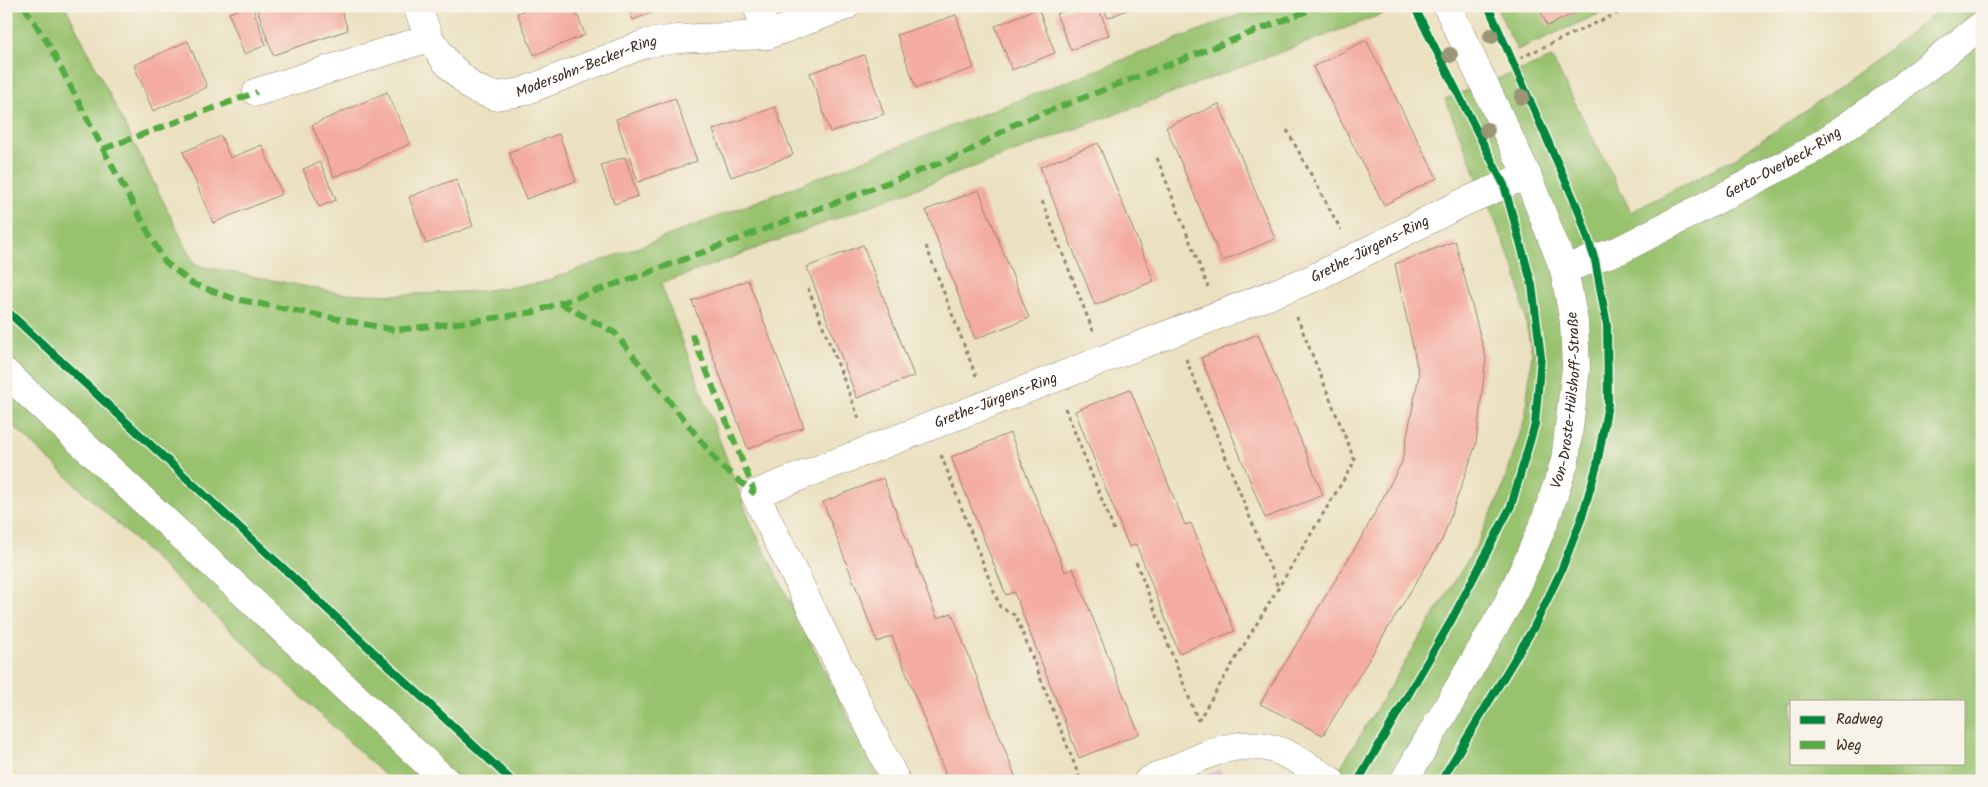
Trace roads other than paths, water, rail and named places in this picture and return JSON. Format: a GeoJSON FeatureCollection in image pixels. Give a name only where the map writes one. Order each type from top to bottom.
{"type":"FeatureCollection","features":[{"type":"Feature","properties":{"kind":"street","name":"Modersohn-Becker-Ring"},"geometry":{"type":"LineString","coordinates":[[418,6],[430,38],[446,62],[473,88],[495,96],[522,92],[647,43],[677,39],[768,35],[846,6]]}},
{"type":"Feature","properties":{"kind":"street"},"geometry":{"type":"LineString","coordinates":[[757,6],[768,35]]}},
{"type":"Feature","properties":{"kind":"street","name":"Von-Droste-Hülshoff-Straße"},"geometry":{"type":"LineString","coordinates":[[1404,781],[1506,607],[1530,558],[1565,461],[1576,368],[1574,322],[1564,270],[1527,175],[1447,6]]}},
{"type":"Feature","properties":{"kind":"street","name":"Gerta-Overbeck-Ring"},"geometry":{"type":"LineString","coordinates":[[1564,270],[1620,250],[1809,152],[1848,126],[1982,25]]}},
{"type":"Feature","properties":{"kind":"street"},"geometry":{"type":"LineString","coordinates":[[257,92],[430,38]]}},
{"type":"Feature","properties":{"kind":"street","name":"Grethe-Jürgens-Ring"},"geometry":{"type":"LineString","coordinates":[[896,781],[755,494],[1314,278],[1462,203],[1527,175]]}},
{"type":"Feature","properties":{"kind":"street"},"geometry":{"type":"LineString","coordinates":[[6,373],[446,781]]}},
{"type":"Feature","properties":{"kind":"street"},"geometry":{"type":"LineString","coordinates":[[1148,781],[1196,759],[1233,746],[1256,745],[1278,750],[1331,781]]}}]}
